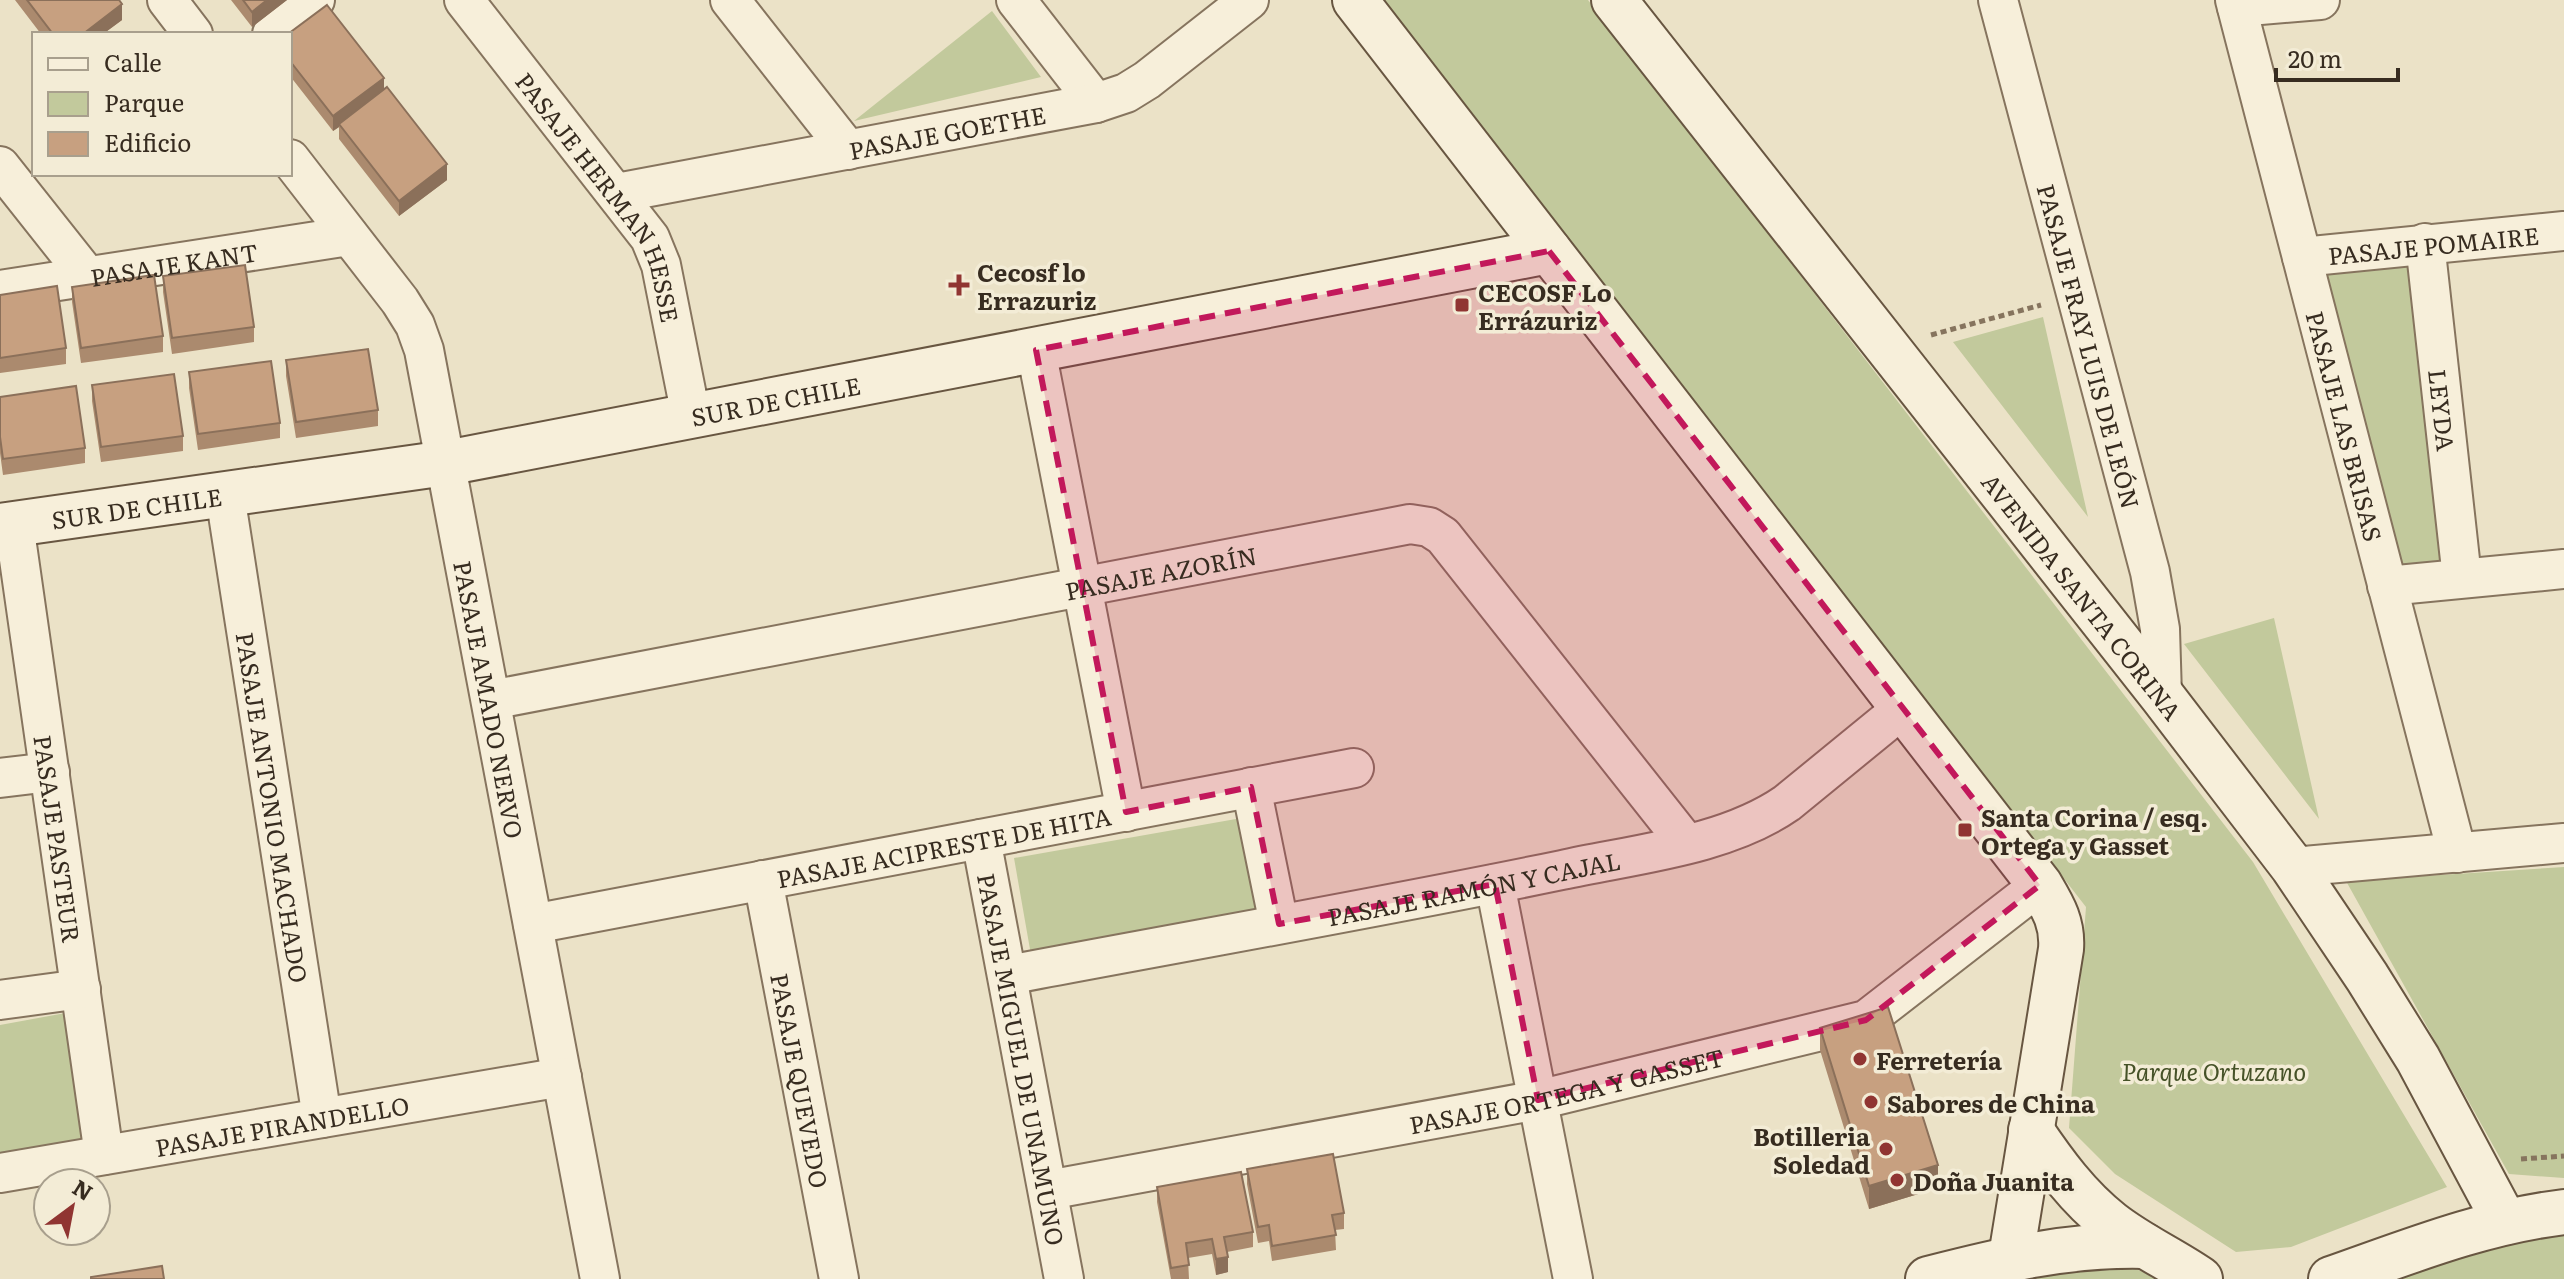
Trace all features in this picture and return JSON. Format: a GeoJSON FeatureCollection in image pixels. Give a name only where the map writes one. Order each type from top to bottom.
{"type":"FeatureCollection","features":[{"type":"Feature","properties":{"kind":"main road"},"geometry":{"type":"LineString","coordinates":[[1355,0],[2040,885],[2057,914],[2062,933],[2011,1257]]}},
{"type":"Feature","properties":{"kind":"main road","name":"AVENIDA SANTA CORINA"},"geometry":{"type":"LineString","coordinates":[[1614,0],[2293,867],[2418,1059],[2505,1222]]}},
{"type":"Feature","properties":{"kind":"main road","name":"SUR DE CHILE"},"geometry":{"type":"LineString","coordinates":[[7,525],[446,463],[1549,251]]}},
{"type":"Feature","properties":{"kind":"main road"},"geometry":{"type":"LineString","coordinates":[[2031,1130],[2054,1164],[2081,1195],[2111,1222],[2200,1279]]}},
{"type":"Feature","properties":{"kind":"main road"},"geometry":{"type":"LineString","coordinates":[[2332,1278],[2505,1222],[2564,1212]]}},
{"type":"Feature","properties":{"kind":"main road"},"geometry":{"type":"LineString","coordinates":[[1928,1279],[2011,1257],[2078,1248],[2145,1246]]}},
{"type":"Feature","properties":{"kind":"street"},"geometry":{"type":"LineString","coordinates":[[167,0],[191,32]]}},
{"type":"Feature","properties":{"kind":"street"},"geometry":{"type":"LineString","coordinates":[[275,32],[315,0]]}},
{"type":"Feature","properties":{"kind":"street","name":"PASAJE HERMAN HESSE"},"geometry":{"type":"LineString","coordinates":[[464,0],[650,238],[661,265],[691,416]]}},
{"type":"Feature","properties":{"kind":"street"},"geometry":{"type":"LineString","coordinates":[[730,0],[848,150]]}},
{"type":"Feature","properties":{"kind":"street"},"geometry":{"type":"LineString","coordinates":[[1016,0],[1096,103]]}},
{"type":"Feature","properties":{"kind":"street","name":"PASAJE GOETHE"},"geometry":{"type":"LineString","coordinates":[[617,193],[1096,103],[1126,93],[1147,80],[1249,0]]}},
{"type":"Feature","properties":{"kind":"street","name":"PASAJE FRAY LUIS DE LEÓN"},"geometry":{"type":"LineString","coordinates":[[1998,0],[2150,572],[2160,629],[2162,696]]}},
{"type":"Feature","properties":{"kind":"street"},"geometry":{"type":"LineString","coordinates":[[2236,3],[2320,0]]}},
{"type":"Feature","properties":{"kind":"street","name":"PASAJE LAS BRISAS"},"geometry":{"type":"LineString","coordinates":[[2236,3],[2457,853]]}},
{"type":"Feature","properties":{"kind":"street","name":"PASAJE AMADO NERVO"},"geometry":{"type":"LineString","coordinates":[[292,162],[400,301],[415,325],[424,350],[600,1279]]}},
{"type":"Feature","properties":{"kind":"street"},"geometry":{"type":"LineString","coordinates":[[0,166],[88,277]]}},
{"type":"Feature","properties":{"kind":"street","name":"PASAJE POMAIRE"},"geometry":{"type":"LineString","coordinates":[[2302,257],[2564,231]]}},
{"type":"Feature","properties":{"kind":"street","name":"PASAJE KANT"},"geometry":{"type":"LineString","coordinates":[[0,290],[349,236]]}},
{"type":"Feature","properties":{"kind":"street","name":"LEYDA"},"geometry":{"type":"LineString","coordinates":[[2425,243],[2462,578]]}},
{"type":"Feature","properties":{"kind":"street"},"geometry":{"type":"LineString","coordinates":[[1036,350],[1126,812]]}},
{"type":"Feature","properties":{"kind":"street","name":"PASAJE ANTONIO MACHADO"},"geometry":{"type":"LineString","coordinates":[[225,495],[322,1118]]}},
{"type":"Feature","properties":{"kind":"street","name":"PASAJE AZORÍN"},"geometry":{"type":"LineString","coordinates":[[491,700],[1410,524],[1429,527],[1443,536],[1686,843]]}},
{"type":"Feature","properties":{"kind":"street","name":"PASAJE PASTEUR"},"geometry":{"type":"LineString","coordinates":[[7,525],[50,772],[104,1155]]}},
{"type":"Feature","properties":{"kind":"street"},"geometry":{"type":"LineString","coordinates":[[2387,586],[2564,569]]}},
{"type":"Feature","properties":{"kind":"street","name":"PASAJE RAMÓN Y CAJAL"},"geometry":{"type":"LineString","coordinates":[[1008,975],[1495,884],[1727,834],[1769,816],[1902,709]]}},
{"type":"Feature","properties":{"kind":"street","name":"PASAJE ACIPRESTE DE HITA"},"geometry":{"type":"LineString","coordinates":[[533,924],[1354,768]]}},
{"type":"Feature","properties":{"kind":"street"},"geometry":{"type":"LineString","coordinates":[[0,778],[50,772]]}},
{"type":"Feature","properties":{"kind":"street"},"geometry":{"type":"LineString","coordinates":[[1251,787],[1279,924]]}},
{"type":"Feature","properties":{"kind":"street","name":"PASAJE MIGUEL DE UNAMUNO"},"geometry":{"type":"LineString","coordinates":[[981,839],[1064,1279]]}},
{"type":"Feature","properties":{"kind":"street"},"geometry":{"type":"LineString","coordinates":[[2293,867],[2564,843]]}},
{"type":"Feature","properties":{"kind":"street","name":"PASAJE QUEVEDO"},"geometry":{"type":"LineString","coordinates":[[763,880],[839,1279]]}},
{"type":"Feature","properties":{"kind":"street"},"geometry":{"type":"LineString","coordinates":[[1495,884],[1573,1279]]}},
{"type":"Feature","properties":{"kind":"street","name":"PASAJE ORTEGA Y GASSET"},"geometry":{"type":"LineString","coordinates":[[1048,1190],[1538,1100],[1866,1020],[2040,885]]}},
{"type":"Feature","properties":{"kind":"street"},"geometry":{"type":"LineString","coordinates":[[0,1000],[81,989]]}},
{"type":"Feature","properties":{"kind":"street","name":"PASAJE PIRANDELLO"},"geometry":{"type":"LineString","coordinates":[[0,1173],[562,1077]]}},
{"type":"Feature","properties":{"kind":"path"},"geometry":{"type":"LineString","coordinates":[[1888,347],[2076,296]]}},
{"type":"Feature","properties":{"kind":"highlighted area"},"geometry":{"type":"Polygon","coordinates":[[[1549,251],[2040,885],[1866,1020],[1538,1100],[1495,884],[1279,924],[1251,787],[1126,812],[1036,350],[1549,251]]]}},
{"type":"Feature","properties":{"kind":"green space","name":"Parque Ortuzano"},"geometry":{"type":"Polygon","coordinates":[[[1382,0],[1588,0],[2253,862],[2447,1187],[2291,1247],[2236,1252],[2115,1174],[2069,1128],[2086,907],[1382,0]]]}},
{"type":"Feature","properties":{"kind":"green space"},"geometry":{"type":"Polygon","coordinates":[[[992,11],[1041,77],[854,121],[992,11]]]}},
{"type":"Feature","properties":{"kind":"green space"},"geometry":{"type":"Polygon","coordinates":[[[2411,266],[2442,560],[2399,565],[2321,274],[2411,266]]]}},
{"type":"Feature","properties":{"kind":"green space"},"geometry":{"type":"Polygon","coordinates":[[[2043,317],[2088,517],[1953,342],[2043,317]]]}},
{"type":"Feature","properties":{"kind":"green space"},"geometry":{"type":"Polygon","coordinates":[[[2274,618],[2319,819],[2184,644],[2274,618]]]}},
{"type":"Feature","properties":{"kind":"green space"},"geometry":{"type":"Polygon","coordinates":[[[1253,816],[1270,913],[1031,955],[1014,858],[1253,816]]]}},
{"type":"Feature","properties":{"kind":"green space"},"geometry":{"type":"Polygon","coordinates":[[[2564,867],[2564,1178],[2509,1174],[2346,881],[2564,867]]]}},
{"type":"Feature","properties":{"kind":"green space"},"geometry":{"type":"Polygon","coordinates":[[[71,1012],[87,1144],[0,1160],[0,1025],[71,1012]]]}},
{"type":"Feature","properties":{"kind":"green space"},"geometry":{"type":"Polygon","coordinates":[[[2564,1223],[2564,1279],[2391,1279],[2564,1223]]]}},
{"type":"Feature","properties":{"kind":"green space"},"geometry":{"type":"Polygon","coordinates":[[[2122,1262],[2157,1279],[2013,1279],[2122,1262]]]}},
{"type":"Feature","properties":{"kind":"building"},"geometry":{"type":"Polygon","coordinates":[[[27,0],[119,0],[122,4],[86,32],[51,32],[27,0]]]}},
{"type":"Feature","properties":{"kind":"building"},"geometry":{"type":"Polygon","coordinates":[[[243,0],[267,0],[252,12],[243,0]]]}},
{"type":"Feature","properties":{"kind":"building"},"geometry":{"type":"Polygon","coordinates":[[[327,5],[384,78],[333,116],[292,64],[291,32],[327,5]]]}},
{"type":"Feature","properties":{"kind":"building"},"geometry":{"type":"Polygon","coordinates":[[[387,87],[447,164],[399,201],[339,124],[387,87]]]}},
{"type":"Feature","properties":{"kind":"building"},"geometry":{"type":"Polygon","coordinates":[[[245,265],[254,327],[172,338],[163,276],[245,265]]]}},
{"type":"Feature","properties":{"kind":"building"},"geometry":{"type":"Polygon","coordinates":[[[154,275],[163,336],[81,348],[72,287],[154,275]]]}},
{"type":"Feature","properties":{"kind":"building"},"geometry":{"type":"Polygon","coordinates":[[[57,286],[66,348],[0,358],[0,295],[57,286]]]}},
{"type":"Feature","properties":{"kind":"building"},"geometry":{"type":"Polygon","coordinates":[[[368,349],[378,410],[296,422],[286,360],[368,349]]]}},
{"type":"Feature","properties":{"kind":"building"},"geometry":{"type":"Polygon","coordinates":[[[271,361],[280,423],[198,434],[189,372],[271,361]]]}},
{"type":"Feature","properties":{"kind":"building"},"geometry":{"type":"Polygon","coordinates":[[[174,374],[183,436],[101,447],[92,385],[174,374]]]}},
{"type":"Feature","properties":{"kind":"building"},"geometry":{"type":"Polygon","coordinates":[[[76,386],[85,448],[3,459],[0,397],[76,386]]]}},
{"type":"Feature","properties":{"kind":"building"},"geometry":{"type":"Polygon","coordinates":[[[1888,1007],[1938,1165],[1869,1186],[1820,1028],[1888,1007]]]}},
{"type":"Feature","properties":{"kind":"building"},"geometry":{"type":"Polygon","coordinates":[[[1333,1154],[1344,1213],[1332,1215],[1336,1235],[1272,1246],[1269,1225],[1258,1227],[1247,1169],[1333,1154]]]}},
{"type":"Feature","properties":{"kind":"building"},"geometry":{"type":"Polygon","coordinates":[[[1241,1172],[1253,1232],[1224,1237],[1228,1257],[1216,1259],[1212,1239],[1186,1243],[1189,1265],[1171,1268],[1157,1187],[1241,1172]]]}},
{"type":"Feature","properties":{"kind":"building"},"geometry":{"type":"Polygon","coordinates":[[[162,1266],[164,1279],[91,1279],[91,1277],[162,1266]]]}},
{"type":"Feature","properties":{"kind":"place","name":"Cecosf lo Errazuriz"},"geometry":{"type":"Point","coordinates":[959,285]}},
{"type":"Feature","properties":{"kind":"place","name":"CECOSF Lo Errázuriz"},"geometry":{"type":"Point","coordinates":[1462,305]}},
{"type":"Feature","properties":{"kind":"place","name":"Santa Corina / esq. Ortega y Gasset"},"geometry":{"type":"Point","coordinates":[1965,830]}},
{"type":"Feature","properties":{"kind":"place","name":"Ferretería"},"geometry":{"type":"Point","coordinates":[1860,1059]}},
{"type":"Feature","properties":{"kind":"place","name":"Sabores de China"},"geometry":{"type":"Point","coordinates":[1871,1102]}},
{"type":"Feature","properties":{"kind":"place","name":"Botilleria Soledad"},"geometry":{"type":"Point","coordinates":[1886,1149]}},
{"type":"Feature","properties":{"kind":"place","name":"Doña Juanita"},"geometry":{"type":"Point","coordinates":[1897,1180]}}]}
